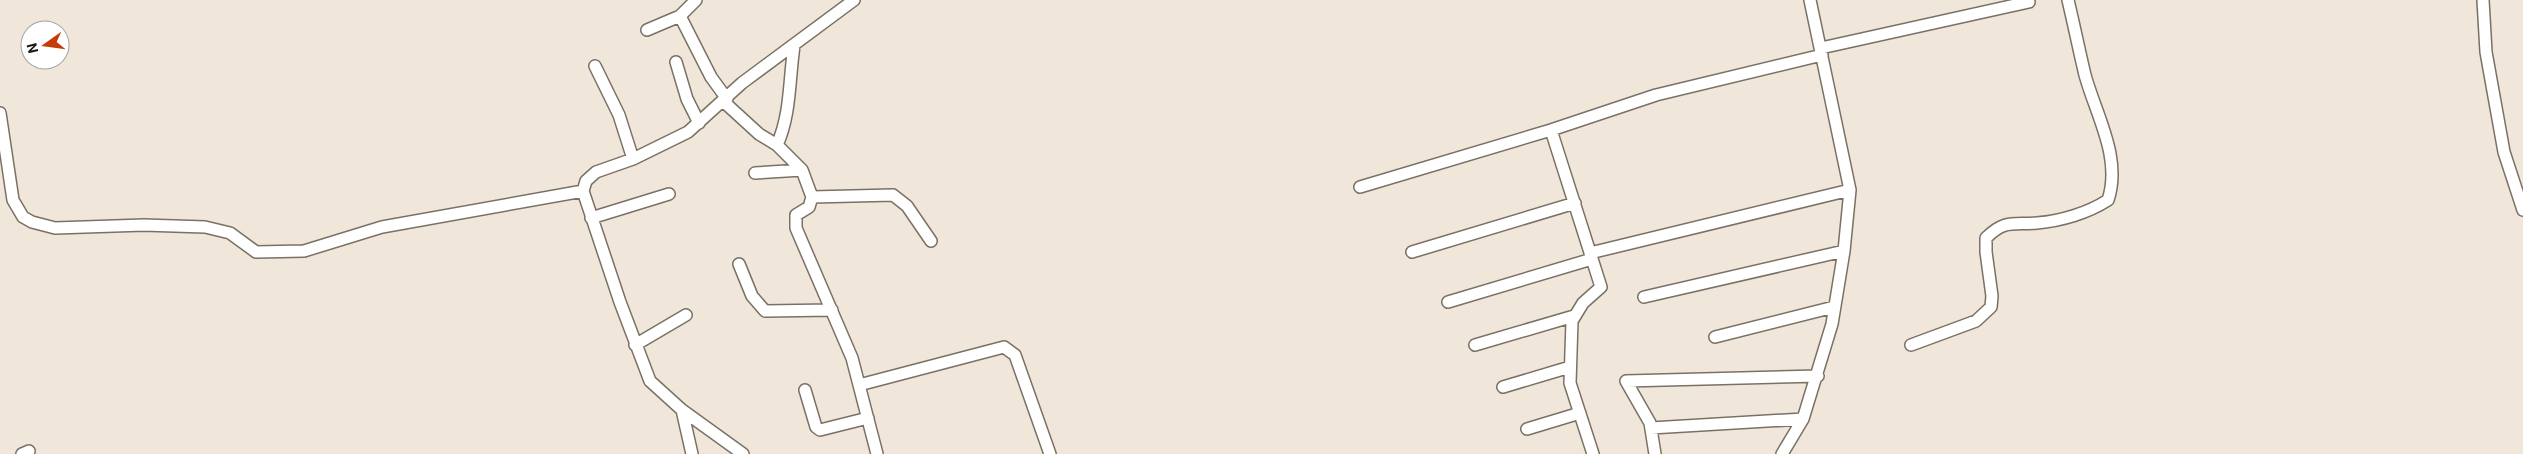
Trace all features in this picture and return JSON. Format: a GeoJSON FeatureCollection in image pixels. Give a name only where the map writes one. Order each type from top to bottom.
{"type":"FeatureCollection","features":[{"type":"Feature","properties":{"kind":"street"},"geometry":{"type":"LineString","coordinates":[[647,30],[680,16],[696,0]]}},
{"type":"Feature","properties":{"kind":"street"},"geometry":{"type":"LineString","coordinates":[[743,454],[682,410],[650,381],[635,345],[583,191],[586,181],[596,172],[633,159],[688,132],[742,83],[854,0]]}},
{"type":"Feature","properties":{"kind":"street"},"geometry":{"type":"LineString","coordinates":[[1782,454],[1803,419],[1818,376],[1832,324],[1844,251],[1850,190],[1810,0]]}},
{"type":"Feature","properties":{"kind":"street"},"geometry":{"type":"LineString","coordinates":[[1911,345],[1976,321],[1991,307],[1992,296],[1986,238],[1998,227],[2018,223],[2038,223],[2085,213],[2108,200],[2113,187],[2109,150],[2085,75],[2068,0]]}},
{"type":"Feature","properties":{"kind":"street"},"geometry":{"type":"LineString","coordinates":[[2483,0],[2486,52],[2504,152],[2523,210]]}},
{"type":"Feature","properties":{"kind":"street"},"geometry":{"type":"LineString","coordinates":[[1360,187],[1697,84],[1821,51],[2029,2]]}},
{"type":"Feature","properties":{"kind":"street"},"geometry":{"type":"LineString","coordinates":[[680,16],[725,100],[759,134],[777,145],[802,170],[812,197],[809,207],[796,216],[796,228],[852,358],[878,454]]}},
{"type":"Feature","properties":{"kind":"street"},"geometry":{"type":"LineString","coordinates":[[777,145],[788,113],[788,87],[794,46]]}},
{"type":"Feature","properties":{"kind":"street"},"geometry":{"type":"LineString","coordinates":[[676,62],[687,99],[699,124]]}},
{"type":"Feature","properties":{"kind":"street"},"geometry":{"type":"LineString","coordinates":[[595,66],[619,115],[633,159]]}},
{"type":"Feature","properties":{"kind":"street"},"geometry":{"type":"LineString","coordinates":[[0,113],[13,200],[23,217],[32,222],[55,228],[144,225],[205,227],[230,233],[256,252],[304,251],[382,227],[583,191]]}},
{"type":"Feature","properties":{"kind":"street"},"geometry":{"type":"LineString","coordinates":[[1551,130],[1601,287],[1583,303],[1574,316],[1570,367],[1570,383],[1593,454]]}},
{"type":"Feature","properties":{"kind":"street"},"geometry":{"type":"LineString","coordinates":[[755,173],[802,170]]}},
{"type":"Feature","properties":{"kind":"street"},"geometry":{"type":"LineString","coordinates":[[1448,302],[1591,256],[1850,190]]}},
{"type":"Feature","properties":{"kind":"street"},"geometry":{"type":"LineString","coordinates":[[591,218],[669,194]]}},
{"type":"Feature","properties":{"kind":"street"},"geometry":{"type":"LineString","coordinates":[[812,197],[893,195],[908,206],[931,241]]}},
{"type":"Feature","properties":{"kind":"street"},"geometry":{"type":"LineString","coordinates":[[1412,252],[1575,204]]}},
{"type":"Feature","properties":{"kind":"street"},"geometry":{"type":"LineString","coordinates":[[1644,296],[1844,251]]}},
{"type":"Feature","properties":{"kind":"street"},"geometry":{"type":"LineString","coordinates":[[739,264],[752,296],[765,311],[832,310]]}},
{"type":"Feature","properties":{"kind":"street"},"geometry":{"type":"LineString","coordinates":[[1715,337],[1834,307]]}},
{"type":"Feature","properties":{"kind":"street"},"geometry":{"type":"LineString","coordinates":[[635,345],[686,315]]}},
{"type":"Feature","properties":{"kind":"street"},"geometry":{"type":"LineString","coordinates":[[1475,345],[1574,316]]}},
{"type":"Feature","properties":{"kind":"street"},"geometry":{"type":"LineString","coordinates":[[859,385],[1004,347],[1015,355],[1050,454]]}},
{"type":"Feature","properties":{"kind":"street"},"geometry":{"type":"LineString","coordinates":[[1504,387],[1570,367]]}},
{"type":"Feature","properties":{"kind":"street"},"geometry":{"type":"LineString","coordinates":[[1655,454],[1651,428],[1626,381],[1818,376]]}},
{"type":"Feature","properties":{"kind":"street"},"geometry":{"type":"LineString","coordinates":[[805,390],[816,427],[820,430],[868,418]]}},
{"type":"Feature","properties":{"kind":"street"},"geometry":{"type":"LineString","coordinates":[[682,410],[692,454]]}},
{"type":"Feature","properties":{"kind":"street"},"geometry":{"type":"LineString","coordinates":[[1528,429],[1580,413]]}},
{"type":"Feature","properties":{"kind":"street"},"geometry":{"type":"LineString","coordinates":[[1651,428],[1803,419]]}}]}
